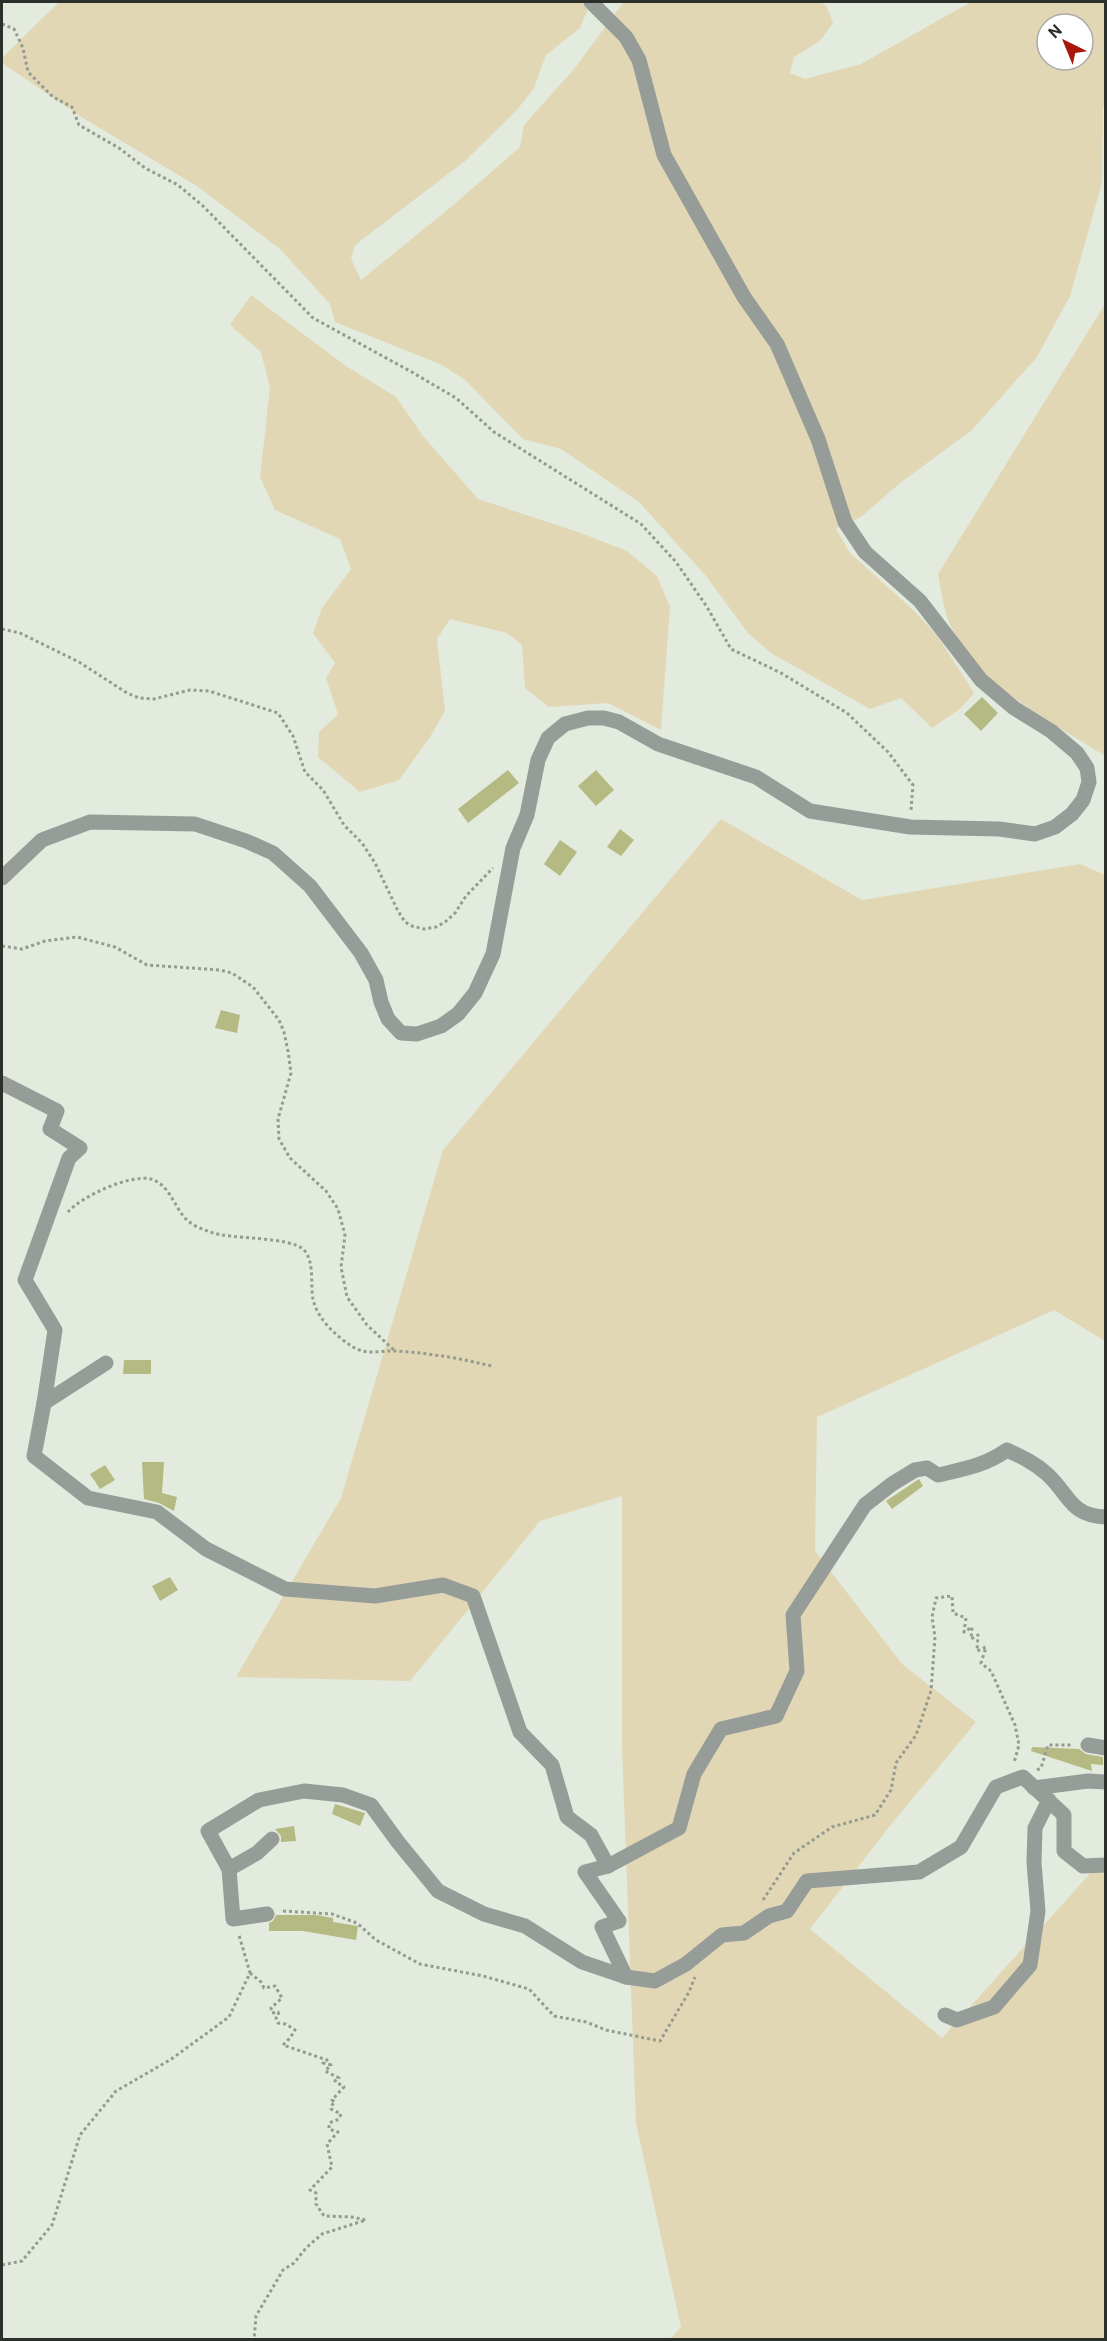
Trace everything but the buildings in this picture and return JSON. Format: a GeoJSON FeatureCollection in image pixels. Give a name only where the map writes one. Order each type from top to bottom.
{"type":"FeatureCollection","features":[{"type":"Feature","properties":{"kind":"street"},"geometry":{"type":"LineString","coordinates":[[2,878],[42,840],[90,822],[195,824],[246,841],[273,853],[310,886],[361,953],[376,980],[388,1019],[401,1033],[417,1034],[441,1026],[458,1014],[475,993],[493,954],[513,848],[527,814],[538,760],[548,738],[565,724],[588,718],[604,718],[619,722],[658,744],[756,777],[810,811],[910,827],[999,830],[1035,834],[1055,827],[1072,814],[1083,800],[1089,782],[1087,768],[1077,753],[1051,731],[1014,708],[981,680],[920,601],[865,552],[845,522],[818,439],[777,344],[744,297],[664,154],[639,60],[626,37],[591,2]]}},
{"type":"Feature","properties":{"kind":"street"},"geometry":{"type":"LineString","coordinates":[[2,1083],[57,1111],[51,1129],[80,1148],[69,1158],[25,1280],[55,1330],[34,1456],[88,1498],[157,1512],[206,1549],[285,1589],[375,1596],[443,1585],[473,1596],[520,1732],[552,1765],[567,1817],[591,1835],[608,1866]]}},
{"type":"Feature","properties":{"kind":"street"},"geometry":{"type":"LineString","coordinates":[[44,1403],[106,1363]]}},
{"type":"Feature","properties":{"kind":"street"},"geometry":{"type":"LineString","coordinates":[[626,1977],[602,1927],[619,1922],[585,1872],[608,1866],[679,1827],[694,1774],[722,1729],[776,1716],[797,1671],[793,1615],[865,1505],[915,1470],[927,1468],[938,1475],[990,1462],[1007,1450],[1032,1462],[1049,1475],[1077,1509],[1091,1516],[1106,1517]]}},
{"type":"Feature","properties":{"kind":"street"},"geometry":{"type":"LineString","coordinates":[[1088,1745],[1106,1748]]}},
{"type":"Feature","properties":{"kind":"street"},"geometry":{"type":"LineString","coordinates":[[267,1914],[233,1919],[229,1869],[208,1831],[259,1800],[304,1791],[343,1795],[371,1805],[438,1891],[484,1914],[525,1926],[582,1962],[626,1977],[655,1981],[686,1964],[722,1935],[744,1933],[769,1916],[787,1911],[807,1881],[919,1872],[961,1846],[996,1787],[1023,1777],[1064,1815],[1064,1851],[1083,1866],[1106,1865]]}},
{"type":"Feature","properties":{"kind":"street"},"geometry":{"type":"LineString","coordinates":[[1034,1788],[1088,1781],[1106,1782]]}},
{"type":"Feature","properties":{"kind":"street"},"geometry":{"type":"LineString","coordinates":[[945,2015],[957,2020],[994,2007],[1030,1965],[1038,1911],[1034,1863],[1035,1828],[1049,1800]]}},
{"type":"Feature","properties":{"kind":"street"},"geometry":{"type":"LineString","coordinates":[[229,1869],[257,1853],[272,1839]]}},
{"type":"Feature","properties":{"kind":"path"},"geometry":{"type":"LineString","coordinates":[[2,24],[14,29],[23,48],[28,72],[53,97],[72,106],[79,125],[186,192],[203,206],[313,318],[456,398],[495,432],[640,524],[676,562],[707,607],[731,649],[782,673],[847,713],[888,752],[913,785],[910,827]]}},
{"type":"Feature","properties":{"kind":"path"},"geometry":{"type":"LineString","coordinates":[[2,629],[20,633],[79,662],[127,693],[139,698],[154,699],[190,690],[209,691],[278,713],[293,736],[305,772],[323,790],[344,825],[362,843],[375,863],[398,911],[405,922],[412,927],[424,929],[446,922],[466,896],[513,848]]}},
{"type":"Feature","properties":{"kind":"path"},"geometry":{"type":"LineString","coordinates":[[2,946],[31,947],[45,941],[77,937],[115,947],[147,965],[220,970],[232,974],[253,987],[279,1020],[288,1051],[291,1073],[278,1119],[279,1139],[290,1158],[326,1191],[338,1209],[345,1235],[341,1267],[347,1297],[367,1325],[395,1351]]}},
{"type":"Feature","properties":{"kind":"path"},"geometry":{"type":"LineString","coordinates":[[64,1217],[72,1208],[101,1190],[132,1180],[149,1179],[160,1184],[187,1221],[197,1227],[218,1235],[296,1245],[304,1251],[309,1260],[313,1300],[318,1313],[328,1326],[354,1347],[370,1354],[395,1351],[437,1355],[492,1366]]}},
{"type":"Feature","properties":{"kind":"path"},"geometry":{"type":"LineString","coordinates":[[250,1973],[261,1982],[264,1988],[275,1986],[282,1998],[271,2008],[272,2013],[278,2012],[279,2015],[276,2018],[278,2023],[286,2024],[295,2030],[283,2045],[327,2060],[323,2063],[331,2066],[324,2071],[339,2078],[335,2081],[344,2087],[332,2100],[335,2102],[331,2106],[341,2114],[339,2119],[329,2123],[329,2129],[338,2132],[327,2144],[332,2167],[310,2190],[316,2193],[316,2204],[324,2216],[366,2220],[322,2234],[294,2263],[283,2270],[256,2316],[254,2340]]}},
{"type":"Feature","properties":{"kind":"shaded area"},"geometry":{"type":"Polygon","coordinates":[[[59,2],[591,2],[580,28],[546,55],[534,88],[517,110],[465,161],[355,245],[351,259],[361,280],[520,147],[524,125],[574,69],[624,2],[819,2],[826,5],[833,23],[820,41],[794,57],[790,73],[805,79],[861,64],[971,2],[1105,2],[1106,90],[1103,110],[1102,183],[1070,296],[1037,357],[972,430],[900,483],[861,517],[836,529],[850,553],[911,608],[937,635],[974,693],[960,709],[932,728],[901,698],[870,709],[771,653],[748,633],[706,576],[639,502],[561,449],[523,439],[465,380],[442,365],[335,322],[330,304],[280,249],[197,186],[83,118],[2,63],[2,58],[59,2]]]}},
{"type":"Feature","properties":{"kind":"shaded area"},"geometry":{"type":"Polygon","coordinates":[[[251,295],[346,366],[396,397],[423,436],[478,499],[627,551],[657,576],[670,607],[661,730],[608,703],[549,707],[525,688],[522,645],[507,633],[450,619],[437,639],[445,711],[430,737],[399,780],[360,792],[318,757],[319,732],[338,714],[326,678],[335,663],[313,633],[322,608],[351,569],[340,539],[275,510],[260,477],[270,388],[261,352],[230,325],[251,295]]]}},
{"type":"Feature","properties":{"kind":"shaded area"},"geometry":{"type":"Polygon","coordinates":[[[1105,304],[1105,756],[1015,698],[974,662],[959,641],[948,619],[938,574],[1105,304]]]}},
{"type":"Feature","properties":{"kind":"shaded area"},"geometry":{"type":"Polygon","coordinates":[[[721,819],[862,900],[1080,864],[1105,875],[1105,1341],[1054,1310],[817,1417],[815,1551],[902,1664],[976,1722],[889,1827],[810,1929],[942,2038],[1105,1857],[1105,2339],[670,2339],[681,2327],[636,2123],[622,1747],[622,1496],[540,1521],[410,1681],[236,1677],[341,1498],[443,1150],[721,819]]]}}]}
